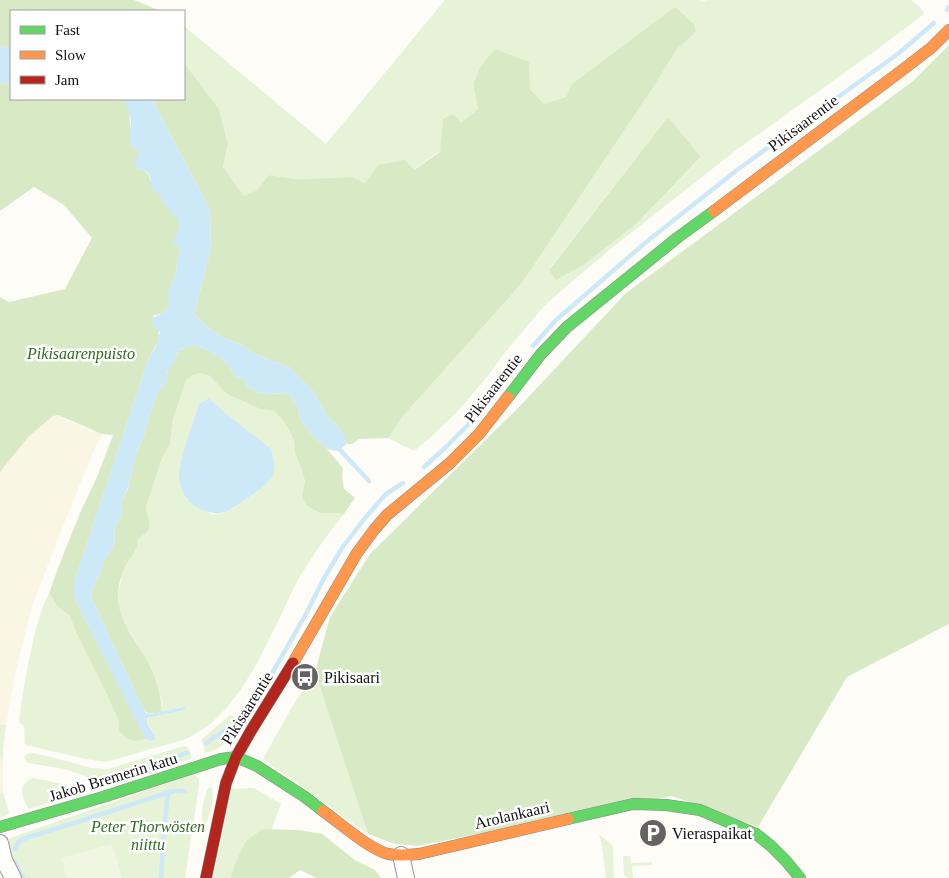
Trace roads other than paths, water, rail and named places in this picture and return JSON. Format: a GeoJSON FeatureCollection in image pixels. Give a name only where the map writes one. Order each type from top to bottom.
{"type":"FeatureCollection","features":[{"type":"Feature","properties":{"kind":"street","name":"Pikisaarentie"},"geometry":{"type":"LineString","coordinates":[[206,878],[226,783],[236,758],[357,553],[374,530],[387,516],[450,463],[479,434],[542,354],[567,327],[677,238],[931,48],[949,30]]}},
{"type":"Feature","properties":{"kind":"street","name":"Jakob Bremerin katu"},"geometry":{"type":"LineString","coordinates":[[0,828],[103,798],[221,759],[236,758]]}},
{"type":"Feature","properties":{"kind":"street","name":"Arolankaari"},"geometry":{"type":"LineString","coordinates":[[236,758],[257,766],[305,797],[364,841],[378,850],[390,854],[401,856],[419,854],[633,804],[666,805],[700,810],[756,834],[771,846],[800,878]]}},
{"type":"Feature","properties":{"kind":"street"},"geometry":{"type":"LineString","coordinates":[[0,843],[4,860],[13,878]]}},
{"type":"Feature","properties":{"kind":"street"},"geometry":{"type":"LineString","coordinates":[[401,856],[406,878]]}},
{"type":"Feature","properties":{"kind":"water"},"geometry":{"type":"Polygon","coordinates":[[[0,46],[10,49],[10,85],[0,83],[0,46]]]}},
{"type":"Feature","properties":{"kind":"water"},"geometry":{"type":"Polygon","coordinates":[[[125,100],[153,100],[210,210],[211,249],[194,314],[208,328],[224,338],[242,345],[253,353],[290,368],[313,391],[327,416],[340,428],[345,436],[346,444],[340,450],[327,449],[311,434],[301,421],[297,405],[285,393],[267,394],[257,392],[248,387],[243,379],[236,377],[220,357],[203,348],[190,346],[179,351],[173,365],[168,369],[166,382],[157,393],[150,412],[145,433],[136,454],[129,485],[121,502],[122,514],[115,527],[114,546],[104,561],[91,597],[146,713],[151,714],[187,708],[147,718],[148,725],[155,735],[155,740],[151,741],[146,739],[132,713],[74,597],[74,583],[149,357],[156,347],[160,332],[153,326],[152,318],[163,313],[168,306],[168,292],[176,273],[180,252],[179,247],[173,244],[179,229],[177,216],[173,216],[161,199],[161,195],[157,194],[150,185],[151,181],[148,173],[135,166],[139,152],[130,145],[131,121],[125,100]]]}},
{"type":"Feature","properties":{"kind":"water"},"geometry":{"type":"Polygon","coordinates":[[[209,398],[271,449],[274,463],[273,475],[263,486],[234,508],[220,513],[204,511],[190,503],[184,494],[179,478],[184,452],[199,404],[209,398]]]}},
{"type":"Feature","properties":{"kind":"waterway"},"geometry":{"type":"LineString","coordinates":[[533,346],[556,320],[645,243],[737,170],[899,53],[934,23]]}},
{"type":"Feature","properties":{"kind":"waterway"},"geometry":{"type":"LineString","coordinates":[[424,467],[480,413],[506,379]]}},
{"type":"Feature","properties":{"kind":"waterway"},"geometry":{"type":"LineString","coordinates":[[340,450],[369,481]]}},
{"type":"Feature","properties":{"kind":"waterway"},"geometry":{"type":"LineString","coordinates":[[245,713],[262,690],[278,663],[342,548],[386,494],[403,483]]}},
{"type":"Feature","properties":{"kind":"waterway"},"geometry":{"type":"LineString","coordinates":[[206,743],[236,723]]}},
{"type":"Feature","properties":{"kind":"waterway"},"geometry":{"type":"LineString","coordinates":[[112,780],[154,767],[187,753]]}},
{"type":"Feature","properties":{"kind":"waterway"},"geometry":{"type":"LineString","coordinates":[[15,849],[19,841],[23,839],[173,791],[185,791]]}},
{"type":"Feature","properties":{"kind":"waterway"},"geometry":{"type":"LineString","coordinates":[[161,878],[168,792]]}},
{"type":"Feature","properties":{"kind":"waterway"},"geometry":{"type":"LineString","coordinates":[[15,862],[23,878]]}},
{"type":"Feature","properties":{"kind":"place","name":"Pikisaari"},"geometry":{"type":"Point","coordinates":[305,677]}},
{"type":"Feature","properties":{"kind":"place","name":"Vieraspaikat"},"geometry":{"type":"Point","coordinates":[653,833]}},
{"type":"Feature","properties":{"kind":"park label","name":"Pikisaarenpuisto"},"geometry":{"type":"Point","coordinates":[81,353]}},
{"type":"Feature","properties":{"kind":"park label","name":"Peter Thorwösten niittu"},"geometry":{"type":"Point","coordinates":[148,835]}}]}
